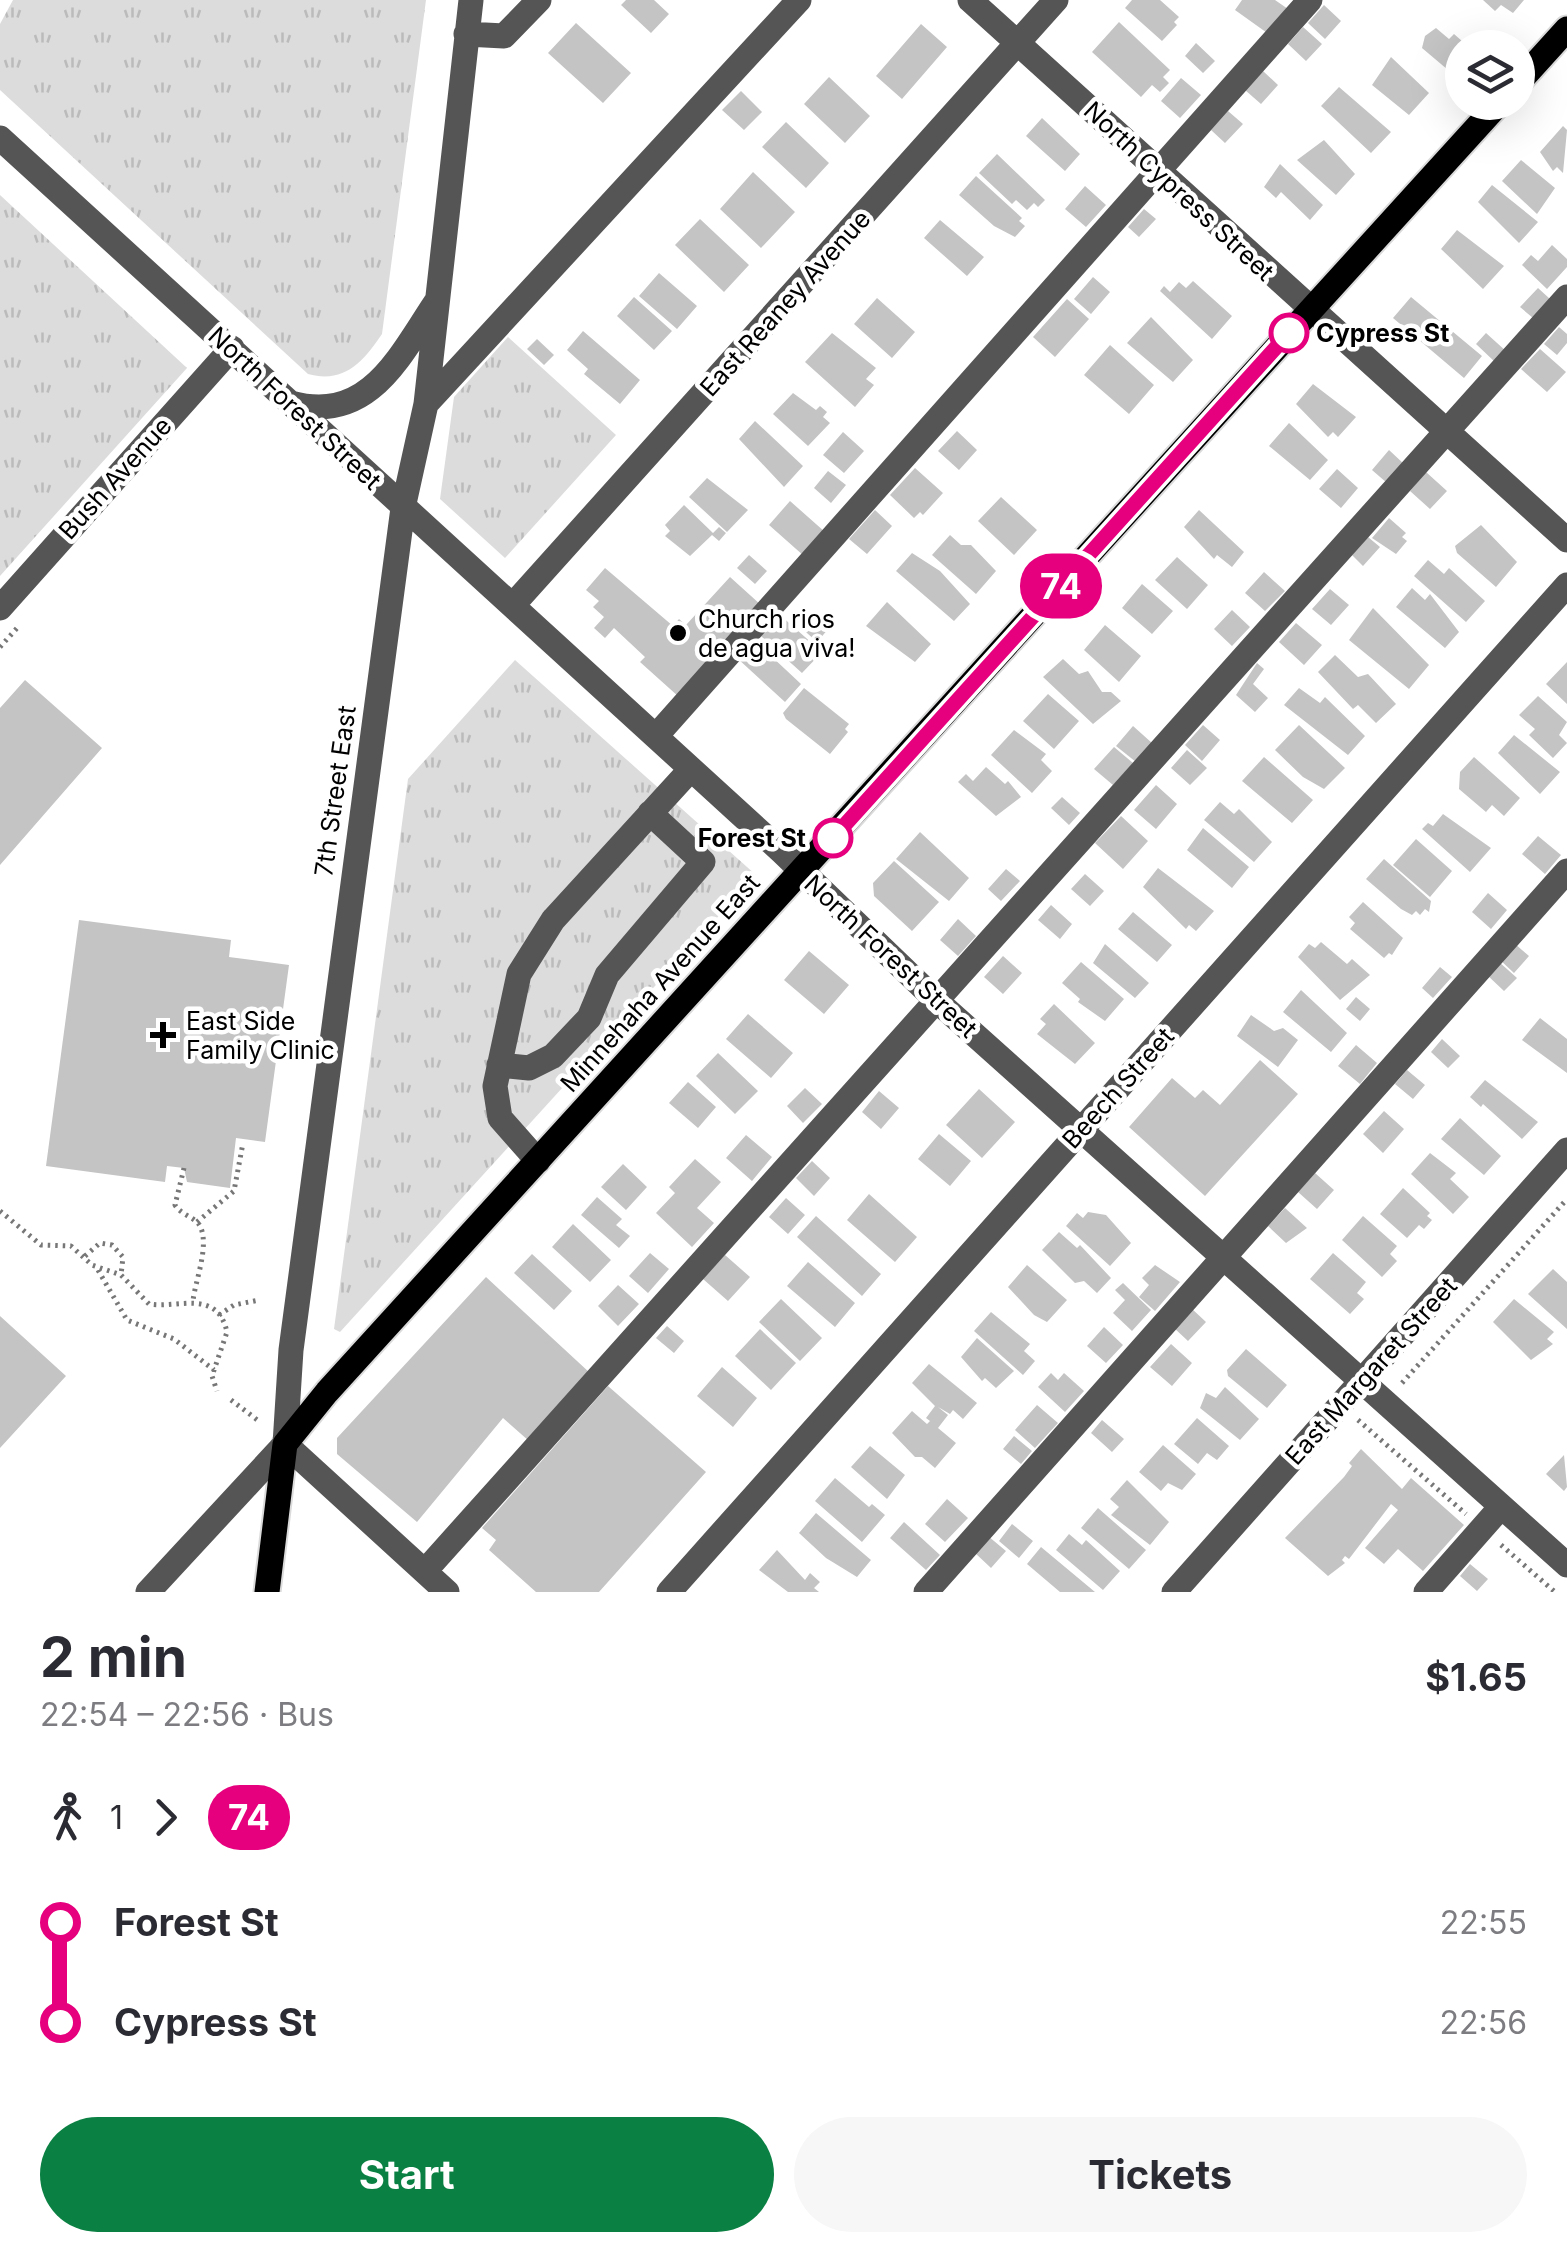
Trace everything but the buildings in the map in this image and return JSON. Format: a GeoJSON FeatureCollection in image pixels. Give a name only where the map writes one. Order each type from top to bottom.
{"type":"FeatureCollection","features":[{"type":"Feature","properties":{"kind":"main road"},"geometry":{"type":"LineString","coordinates":[[1535,64],[1567,29]]}},
{"type":"Feature","properties":{"kind":"main road","name":"Minnehaha Avenue East"},"geometry":{"type":"LineString","coordinates":[[285,1444],[327,1392],[1484,120]]}},
{"type":"Feature","properties":{"kind":"main road","name":"7th Street East"},"geometry":{"type":"LineString","coordinates":[[267,1592],[285,1444]]}},
{"type":"Feature","properties":{"kind":"street","name":"7th Street East"},"geometry":{"type":"LineString","coordinates":[[285,1444],[291,1350],[403,508],[426,404],[471,0]]}},
{"type":"Feature","properties":{"kind":"street"},"geometry":{"type":"LineString","coordinates":[[466,34],[504,36],[540,0]]}},
{"type":"Feature","properties":{"kind":"street"},"geometry":{"type":"LineString","coordinates":[[426,404],[798,0]]}},
{"type":"Feature","properties":{"kind":"street","name":"North Cypress Street"},"geometry":{"type":"LineString","coordinates":[[970,0],[1444,434],[1567,540]]}},
{"type":"Feature","properties":{"kind":"street","name":"East Reaney Avenue"},"geometry":{"type":"LineString","coordinates":[[514,605],[1056,0]]}},
{"type":"Feature","properties":{"kind":"street"},"geometry":{"type":"LineString","coordinates":[[656,736],[1310,0]]}},
{"type":"Feature","properties":{"kind":"street","name":"North Forest Street"},"geometry":{"type":"LineString","coordinates":[[0,138],[514,605],[937,1001],[1567,1565]]}},
{"type":"Feature","properties":{"kind":"street"},"geometry":{"type":"LineString","coordinates":[[425,1571],[1567,297]]}},
{"type":"Feature","properties":{"kind":"street"},"geometry":{"type":"LineString","coordinates":[[290,403],[330,408],[361,396],[382,379],[438,298]]}},
{"type":"Feature","properties":{"kind":"street","name":"Bush Avenue"},"geometry":{"type":"LineString","coordinates":[[0,608],[232,348]]}},
{"type":"Feature","properties":{"kind":"street","name":"Beech Street"},"geometry":{"type":"LineString","coordinates":[[669,1592],[1567,585]]}},
{"type":"Feature","properties":{"kind":"street"},"geometry":{"type":"LineString","coordinates":[[538,1162],[500,1118],[495,1086],[518,974],[553,920],[691,769]]}},
{"type":"Feature","properties":{"kind":"street"},"geometry":{"type":"LineString","coordinates":[[499,1065],[529,1068],[553,1056],[589,1018],[607,975],[703,862],[650,813]]}},
{"type":"Feature","properties":{"kind":"street"},"geometry":{"type":"LineString","coordinates":[[926,1592],[1567,871]]}},
{"type":"Feature","properties":{"kind":"street","name":"East Margaret Street"},"geometry":{"type":"LineString","coordinates":[[1174,1592],[1567,1150]]}},
{"type":"Feature","properties":{"kind":"street"},"geometry":{"type":"LineString","coordinates":[[285,1444],[447,1592]]}},
{"type":"Feature","properties":{"kind":"street","name":"Minnehaha Avenue East"},"geometry":{"type":"LineString","coordinates":[[148,1592],[285,1444]]}},
{"type":"Feature","properties":{"kind":"street"},"geometry":{"type":"LineString","coordinates":[[1426,1592],[1500,1508]]}},
{"type":"Feature","properties":{"kind":"path"},"geometry":{"type":"LineString","coordinates":[[197,1222],[234,1191],[243,1143]]}},
{"type":"Feature","properties":{"kind":"path"},"geometry":{"type":"LineString","coordinates":[[184,1168],[175,1205],[197,1222],[203,1265],[193,1301]]}},
{"type":"Feature","properties":{"kind":"path"},"geometry":{"type":"LineString","coordinates":[[1396,1390],[1567,1199]]}},
{"type":"Feature","properties":{"kind":"path"},"geometry":{"type":"LineString","coordinates":[[0,1211],[41,1245],[71,1246],[96,1267],[126,1320],[174,1339],[214,1370]]}},
{"type":"Feature","properties":{"kind":"path"},"geometry":{"type":"LineString","coordinates":[[84,1257],[100,1244],[112,1246],[123,1257],[121,1275]]}},
{"type":"Feature","properties":{"kind":"path"},"geometry":{"type":"LineString","coordinates":[[96,1267],[121,1275],[149,1304],[193,1301],[219,1316],[227,1338],[214,1370],[212,1381],[217,1392]]}},
{"type":"Feature","properties":{"kind":"path"},"geometry":{"type":"LineString","coordinates":[[219,1316],[234,1305],[259,1300]]}},
{"type":"Feature","properties":{"kind":"path"},"geometry":{"type":"LineString","coordinates":[[1358,1420],[1555,1592]]}},
{"type":"Feature","properties":{"kind":"green space"},"geometry":{"type":"Polygon","coordinates":[[[13,0],[426,0],[382,334],[360,362],[332,376],[308,374],[0,90],[0,24],[13,0]]]}},
{"type":"Feature","properties":{"kind":"green space"},"geometry":{"type":"Polygon","coordinates":[[[0,195],[187,368],[0,576],[0,195]]]}},
{"type":"Feature","properties":{"kind":"green space"},"geometry":{"type":"Polygon","coordinates":[[[508,337],[616,435],[505,558],[440,499],[454,397],[508,337]]]}},
{"type":"Feature","properties":{"kind":"green space"},"geometry":{"type":"Polygon","coordinates":[[[515,660],[756,875],[340,1332],[334,1329],[408,779],[515,660]]]}},
{"type":"Feature","properties":{"kind":"bus line","name":"74"},"geometry":{"type":"LineString","coordinates":[[833,838],[1289,333]]}},
{"type":"Feature","properties":{"kind":"place","name":"Cypress St"},"geometry":{"type":"Point","coordinates":[1289,333]}},
{"type":"Feature","properties":{"kind":"place","name":"Church rios de agua viva!"},"geometry":{"type":"Point","coordinates":[678,633]}},
{"type":"Feature","properties":{"kind":"place","name":"Forest St"},"geometry":{"type":"Point","coordinates":[833,838]}},
{"type":"Feature","properties":{"kind":"place","name":"East Side Family Clinic"},"geometry":{"type":"Point","coordinates":[163,1035]}}]}
